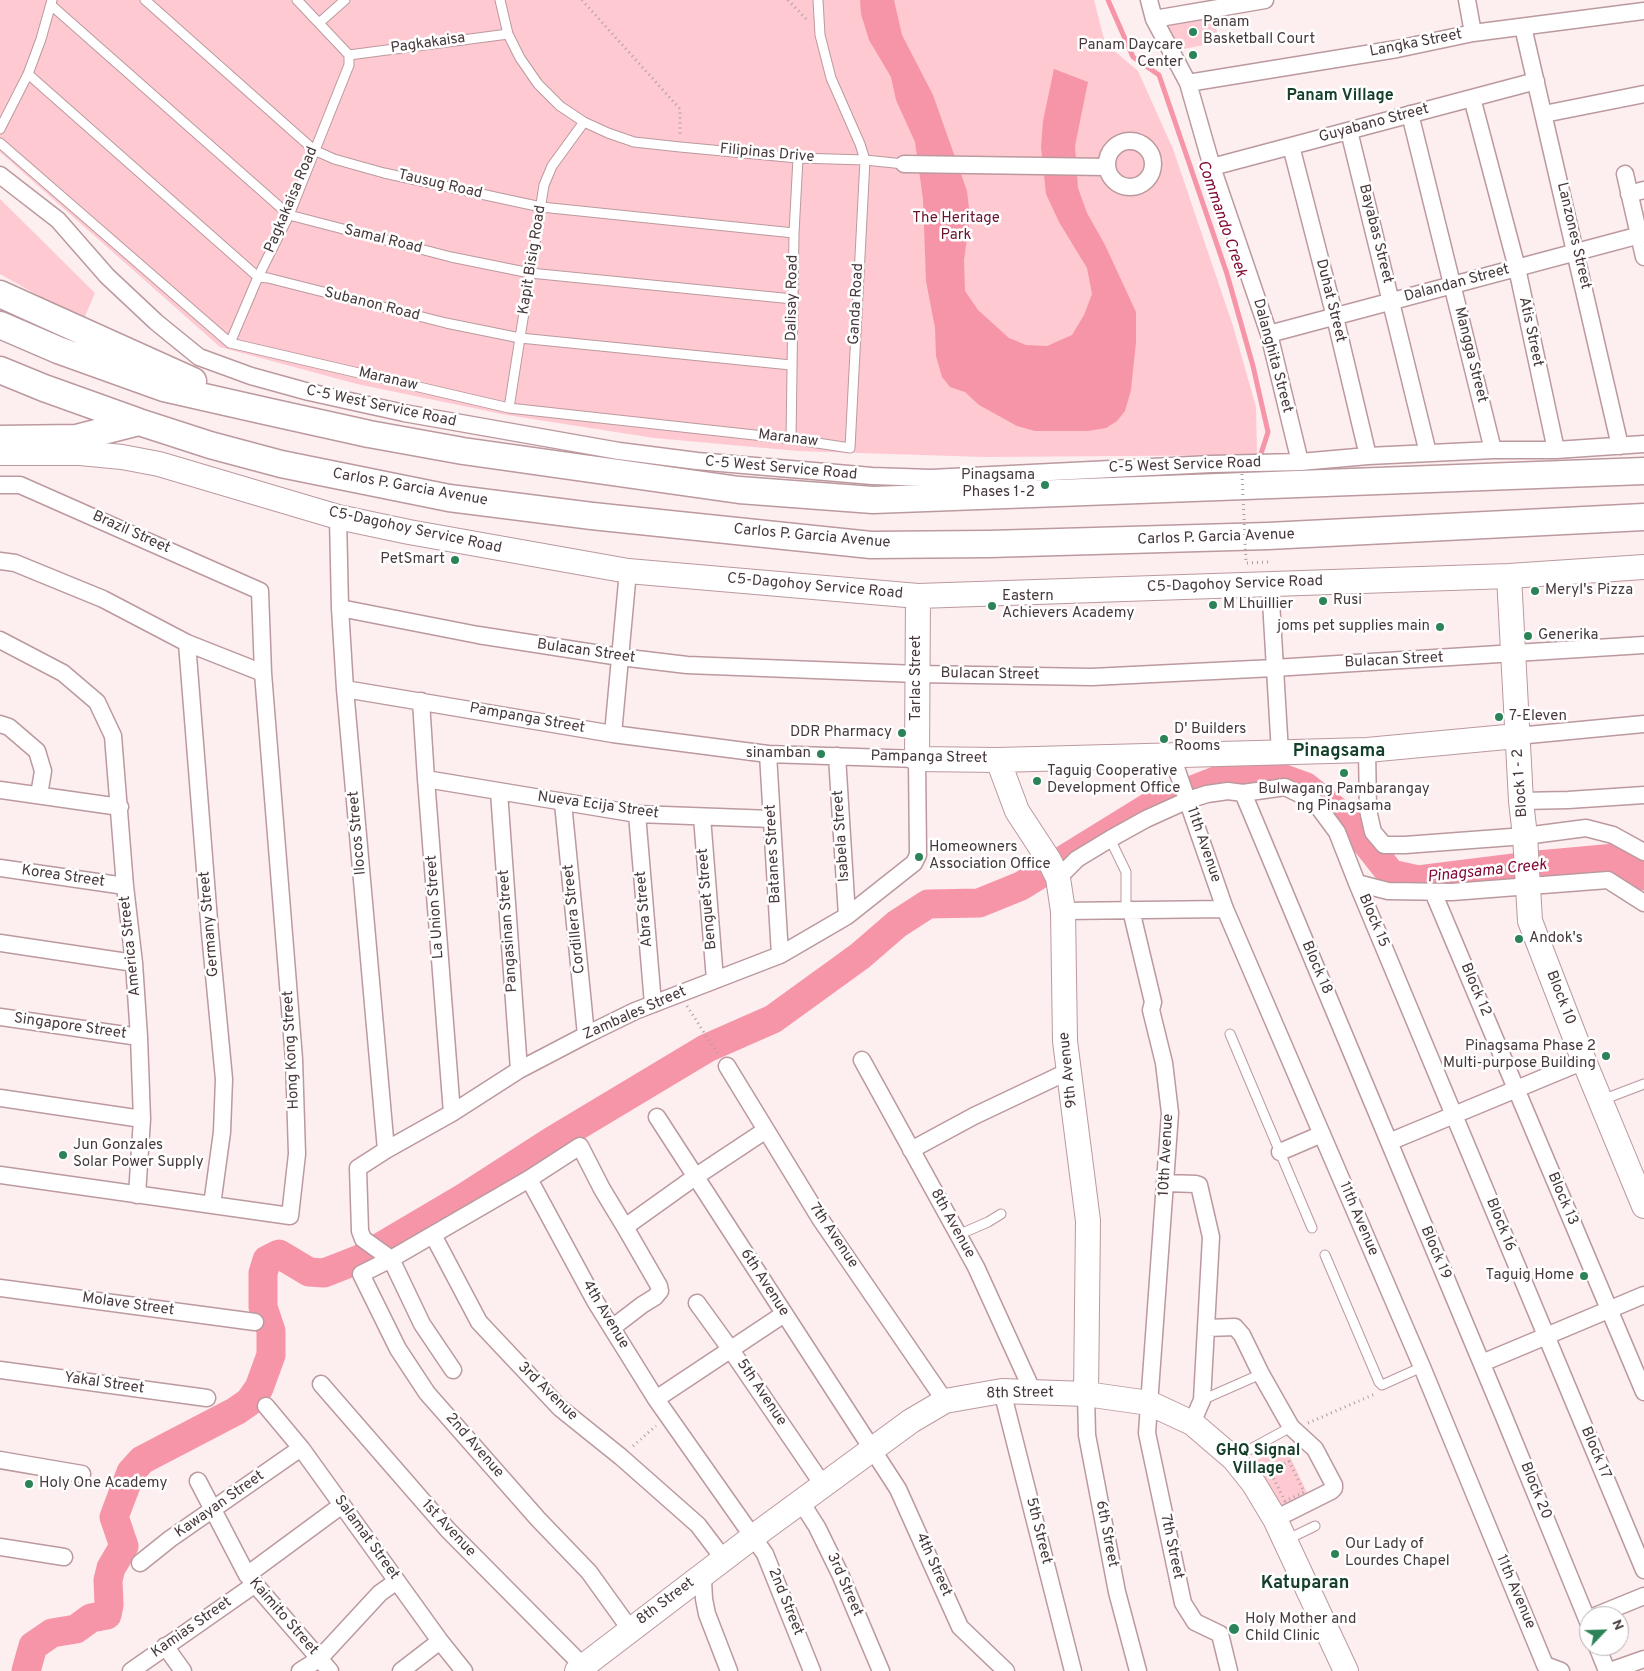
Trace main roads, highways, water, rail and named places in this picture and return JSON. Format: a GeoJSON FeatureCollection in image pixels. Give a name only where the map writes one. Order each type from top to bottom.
{"type":"FeatureCollection","features":[{"type":"Feature","properties":{"kind":"main road"},"geometry":{"type":"LineString","coordinates":[[0,294],[174,373],[261,410]]}},
{"type":"Feature","properties":{"kind":"main road"},"geometry":{"type":"LineString","coordinates":[[0,325],[58,350],[164,388],[261,410],[369,434],[463,451],[739,490],[873,500],[1644,471]]}},
{"type":"Feature","properties":{"kind":"main road"},"geometry":{"type":"LineString","coordinates":[[96,407],[110,368]]}},
{"type":"Feature","properties":{"kind":"main road","name":"Carlos P. Garcia Avenue"},"geometry":{"type":"LineString","coordinates":[[0,370],[96,407],[210,445],[280,464],[449,498],[592,516],[871,545],[1268,536],[1644,517]]}},
{"type":"Feature","properties":{"kind":"main road"},"geometry":{"type":"LineString","coordinates":[[0,439],[76,438],[139,422]]}},
{"type":"Feature","properties":{"kind":"waterway","name":"Commando Creek"},"geometry":{"type":"LineString","coordinates":[[1108,0],[1133,57],[1159,75],[1227,274],[1253,366],[1268,432],[1259,460]]}},
{"type":"Feature","properties":{"kind":"waterway","name":"Pinagsama Creek"},"geometry":{"type":"LineString","coordinates":[[1185,793],[1218,780],[1284,779],[1306,787],[1349,821],[1391,874],[1418,880],[1538,865],[1615,858],[1644,876]]}},
{"type":"Feature","properties":{"kind":"waterway"},"geometry":{"type":"LineString","coordinates":[[26,1671],[33,1646],[52,1633],[76,1629],[91,1618],[107,1615],[109,1605],[108,1580],[111,1568],[124,1546],[114,1517],[131,1472],[142,1460],[236,1411],[249,1402],[259,1388],[271,1355],[271,1331],[263,1307],[263,1273],[267,1260],[279,1254],[309,1272],[324,1273],[360,1259],[465,1197],[552,1141],[707,1048],[773,1019],[860,956],[897,924],[928,904],[979,903],[1021,886],[1149,807],[1182,795]]}},
{"type":"Feature","properties":{"kind":"place","name":"Panam Basketball Court"},"geometry":{"type":"Point","coordinates":[1193,32]}},
{"type":"Feature","properties":{"kind":"place","name":"Panam Daycare Center"},"geometry":{"type":"Point","coordinates":[1193,55]}},
{"type":"Feature","properties":{"kind":"place","name":"Pinagsama Phases 1-2"},"geometry":{"type":"Point","coordinates":[1045,485]}},
{"type":"Feature","properties":{"kind":"place","name":"PetSmart"},"geometry":{"type":"Point","coordinates":[455,560]}},
{"type":"Feature","properties":{"kind":"place","name":"Meryl's Pizza"},"geometry":{"type":"Point","coordinates":[1535,591]}},
{"type":"Feature","properties":{"kind":"place","name":"Rusi"},"geometry":{"type":"Point","coordinates":[1323,601]}},
{"type":"Feature","properties":{"kind":"place","name":"M Lhuillier"},"geometry":{"type":"Point","coordinates":[1213,605]}},
{"type":"Feature","properties":{"kind":"place","name":"Eastern Achievers Academy"},"geometry":{"type":"Point","coordinates":[992,606]}},
{"type":"Feature","properties":{"kind":"place","name":"joms pet supplies main"},"geometry":{"type":"Point","coordinates":[1440,627]}},
{"type":"Feature","properties":{"kind":"place","name":"Generika"},"geometry":{"type":"Point","coordinates":[1528,636]}},
{"type":"Feature","properties":{"kind":"place","name":"7-Eleven"},"geometry":{"type":"Point","coordinates":[1499,717]}},
{"type":"Feature","properties":{"kind":"place","name":"DDR Pharmacy"},"geometry":{"type":"Point","coordinates":[902,733]}},
{"type":"Feature","properties":{"kind":"place","name":"D' Builders Rooms"},"geometry":{"type":"Point","coordinates":[1164,739]}},
{"type":"Feature","properties":{"kind":"place","name":"sinamban"},"geometry":{"type":"Point","coordinates":[821,754]}},
{"type":"Feature","properties":{"kind":"place","name":"Bulwagang Pambarangay ng Pinagsama"},"geometry":{"type":"Point","coordinates":[1344,773]}},
{"type":"Feature","properties":{"kind":"place","name":"Taguig Cooperative Development Office"},"geometry":{"type":"Point","coordinates":[1037,781]}},
{"type":"Feature","properties":{"kind":"place","name":"Homeowners Association Office"},"geometry":{"type":"Point","coordinates":[919,857]}},
{"type":"Feature","properties":{"kind":"place","name":"Andok's"},"geometry":{"type":"Point","coordinates":[1519,939]}},
{"type":"Feature","properties":{"kind":"place","name":"Pinagsama Phase 2 Multi-purpose Building"},"geometry":{"type":"Point","coordinates":[1606,1056]}},
{"type":"Feature","properties":{"kind":"place","name":"Jun Gonzales Solar Power Supply"},"geometry":{"type":"Point","coordinates":[63,1155]}},
{"type":"Feature","properties":{"kind":"place","name":"Taguig Home"},"geometry":{"type":"Point","coordinates":[1584,1276]}},
{"type":"Feature","properties":{"kind":"place","name":"Holy One Academy"},"geometry":{"type":"Point","coordinates":[29,1484]}},
{"type":"Feature","properties":{"kind":"place","name":"Our Lady of Lourdes Chapel"},"geometry":{"type":"Point","coordinates":[1335,1554]}},
{"type":"Feature","properties":{"kind":"place","name":"Holy Mother and Child Clinic"},"geometry":{"type":"Point","coordinates":[1234,1629]}},
{"type":"Feature","properties":{"kind":"district","name":"Panam Village"},"geometry":{"type":"Point","coordinates":[1340,97]}},
{"type":"Feature","properties":{"kind":"district","name":"Pinagsama"},"geometry":{"type":"Point","coordinates":[1339,752]}},
{"type":"Feature","properties":{"kind":"district","name":"GHQ Signal Village"},"geometry":{"type":"Point","coordinates":[1258,1461]}},
{"type":"Feature","properties":{"kind":"district","name":"Katuparan"},"geometry":{"type":"Point","coordinates":[1305,1584]}},
{"type":"Feature","properties":{"kind":"park label","name":"The Heritage Park"},"geometry":{"type":"Point","coordinates":[956,228]}}]}
